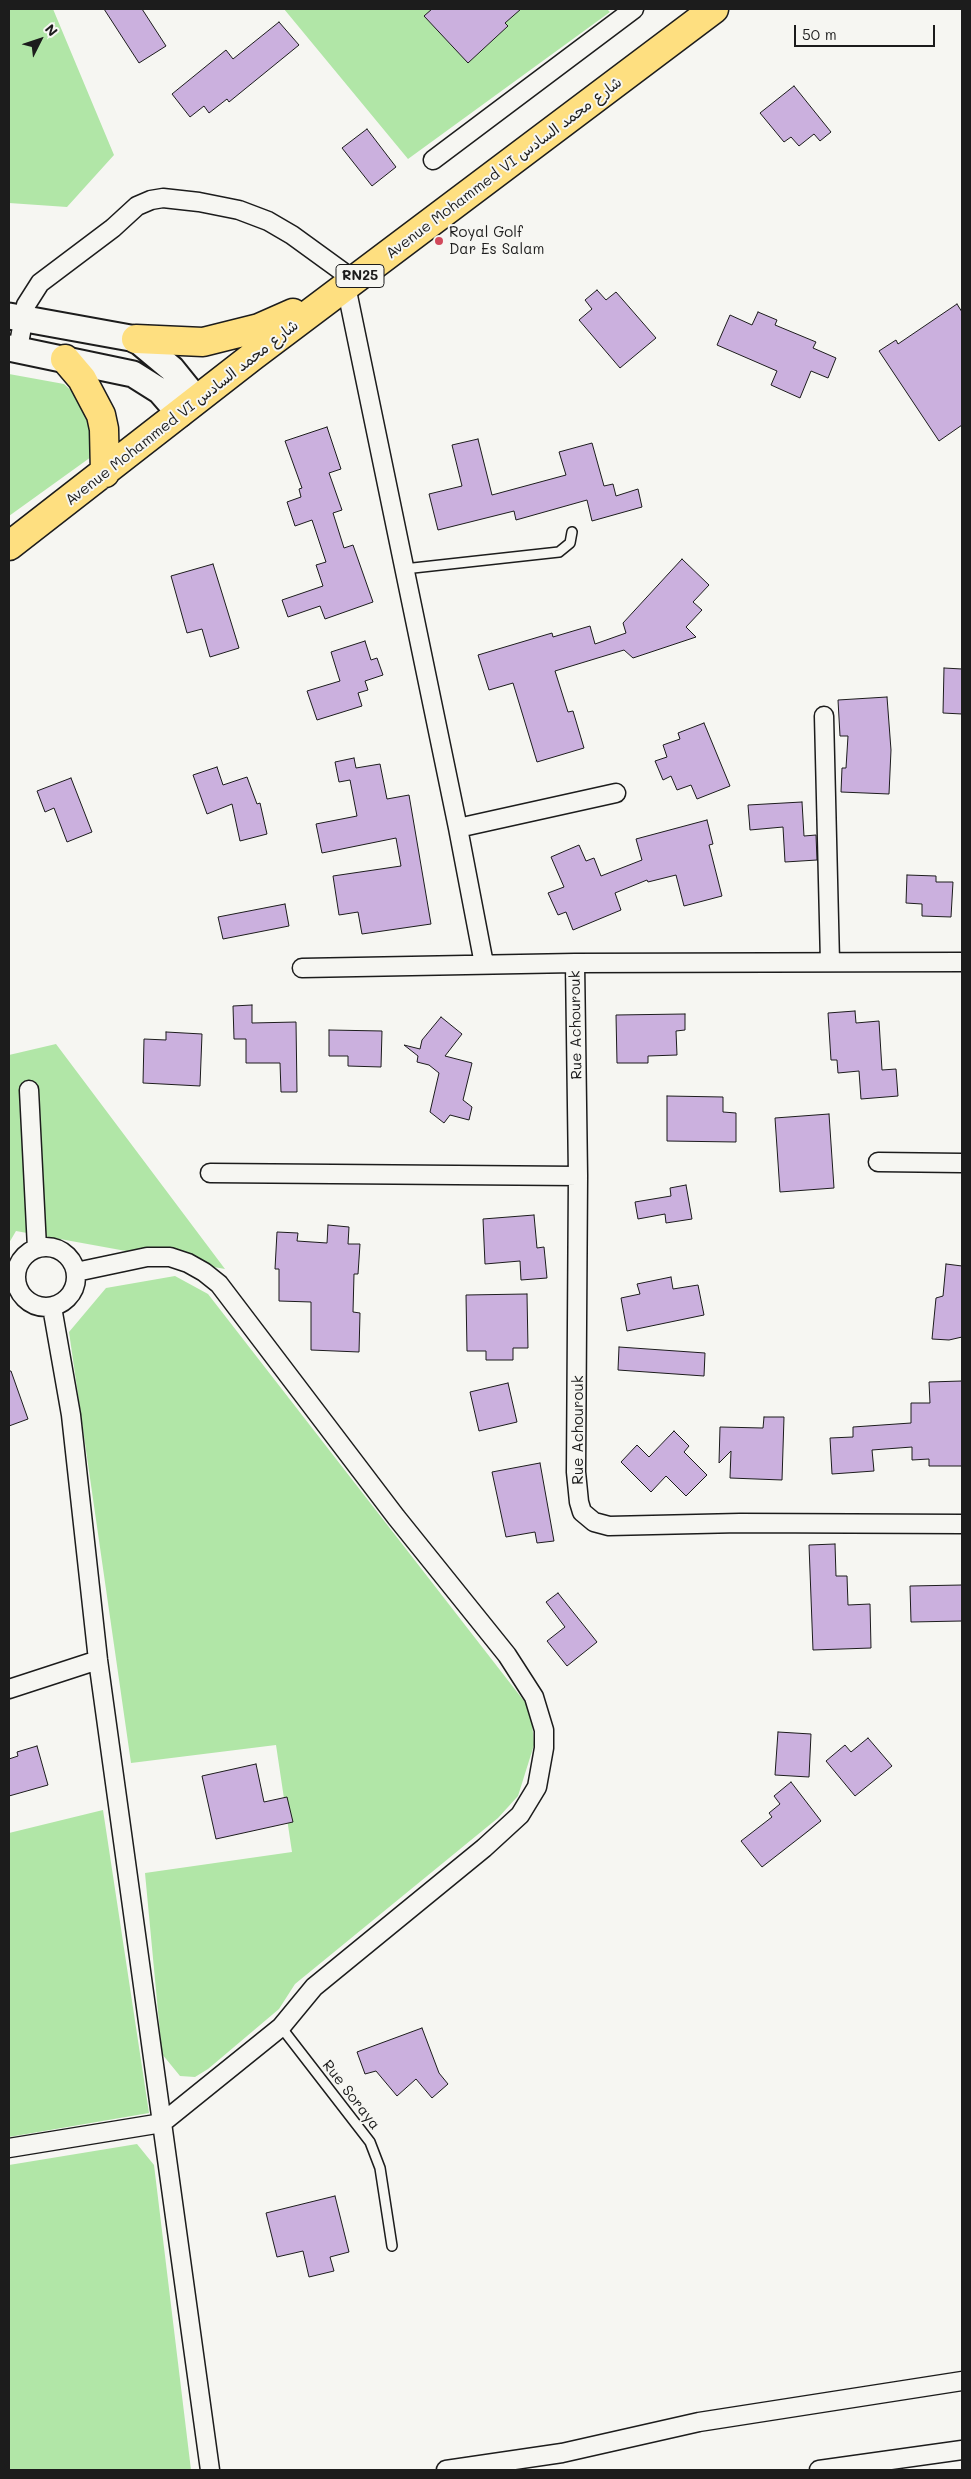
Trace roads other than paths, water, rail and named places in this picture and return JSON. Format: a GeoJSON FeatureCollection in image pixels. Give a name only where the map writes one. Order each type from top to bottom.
{"type":"FeatureCollection","features":[{"type":"Feature","properties":{"kind":"main road","name":"Avenue Mohammed VI شارع محمد السادس"},"geometry":{"type":"LineString","coordinates":[[9,546],[344,287],[714,9]]}},
{"type":"Feature","properties":{"kind":"main road"},"geometry":{"type":"LineString","coordinates":[[136,339],[203,342],[228,337],[259,328],[344,287]]}},
{"type":"Feature","properties":{"kind":"main road"},"geometry":{"type":"LineString","coordinates":[[66,359],[82,379],[102,415],[105,473]]}},
{"type":"Feature","properties":{"kind":"street"},"geometry":{"type":"LineString","coordinates":[[433,160],[634,9]]}},
{"type":"Feature","properties":{"kind":"street"},"geometry":{"type":"LineString","coordinates":[[189,407],[160,392],[133,374],[13,349],[16,318],[31,295],[54,271],[93,243],[136,206],[162,198],[226,207],[268,220],[292,235],[344,287],[458,828],[484,964]]}},
{"type":"Feature","properties":{"kind":"street"},"geometry":{"type":"LineString","coordinates":[[16,318],[136,339],[172,369],[189,407]]}},
{"type":"Feature","properties":{"kind":"street"},"geometry":{"type":"LineString","coordinates":[[824,716],[830,962]]}},
{"type":"Feature","properties":{"kind":"street"},"geometry":{"type":"LineString","coordinates":[[458,828],[616,793]]}},
{"type":"Feature","properties":{"kind":"street"},"geometry":{"type":"LineString","coordinates":[[302,968],[575,963],[962,962]]}},
{"type":"Feature","properties":{"kind":"street","name":"Rue Achourouk"},"geometry":{"type":"LineString","coordinates":[[575,963],[578,1176],[576,1472],[579,1502],[585,1515],[594,1522],[609,1526],[740,1523],[962,1524]]}},
{"type":"Feature","properties":{"kind":"street"},"geometry":{"type":"LineString","coordinates":[[29,1090],[37,1248]]}},
{"type":"Feature","properties":{"kind":"street"},"geometry":{"type":"LineString","coordinates":[[878,1162],[962,1163]]}},
{"type":"Feature","properties":{"kind":"street"},"geometry":{"type":"LineString","coordinates":[[210,1173],[578,1176]]}},
{"type":"Feature","properties":{"kind":"street"},"geometry":{"type":"LineString","coordinates":[[37,1248],[56,1248],[72,1262],[76,1272],[75,1284],[70,1295],[61,1304],[52,1307],[38,1306],[29,1302],[13,1286],[21,1260],[37,1248]]}},
{"type":"Feature","properties":{"kind":"street"},"geometry":{"type":"LineString","coordinates":[[9,2148],[162,2123],[281,2028],[314,1987],[484,1848],[520,1815],[537,1787],[542,1766],[544,1730],[540,1714],[524,1679],[507,1654],[396,1516],[218,1284],[204,1272],[188,1263],[170,1257],[147,1257],[76,1272]]}},
{"type":"Feature","properties":{"kind":"street"},"geometry":{"type":"LineString","coordinates":[[52,1307],[71,1415],[98,1660],[210,2470]]}},
{"type":"Feature","properties":{"kind":"street"},"geometry":{"type":"LineString","coordinates":[[9,1689],[98,1660]]}},
{"type":"Feature","properties":{"kind":"street"},"geometry":{"type":"LineString","coordinates":[[446,2470],[562,2453],[699,2422],[962,2381]]}},
{"type":"Feature","properties":{"kind":"street"},"geometry":{"type":"LineString","coordinates":[[819,2470],[922,2464],[962,2450]]}},
{"type":"Feature","properties":{"kind":"lane"},"geometry":{"type":"LineString","coordinates":[[404,569],[559,552],[570,543],[572,532]]}},
{"type":"Feature","properties":{"kind":"lane","name":"Rue Soraya"},"geometry":{"type":"LineString","coordinates":[[281,2028],[370,2142],[380,2168],[392,2246]]}},
{"type":"Feature","properties":{"kind":"place","name":"Royal Golf Dar Es Salam"},"geometry":{"type":"Point","coordinates":[439,241]}}]}
